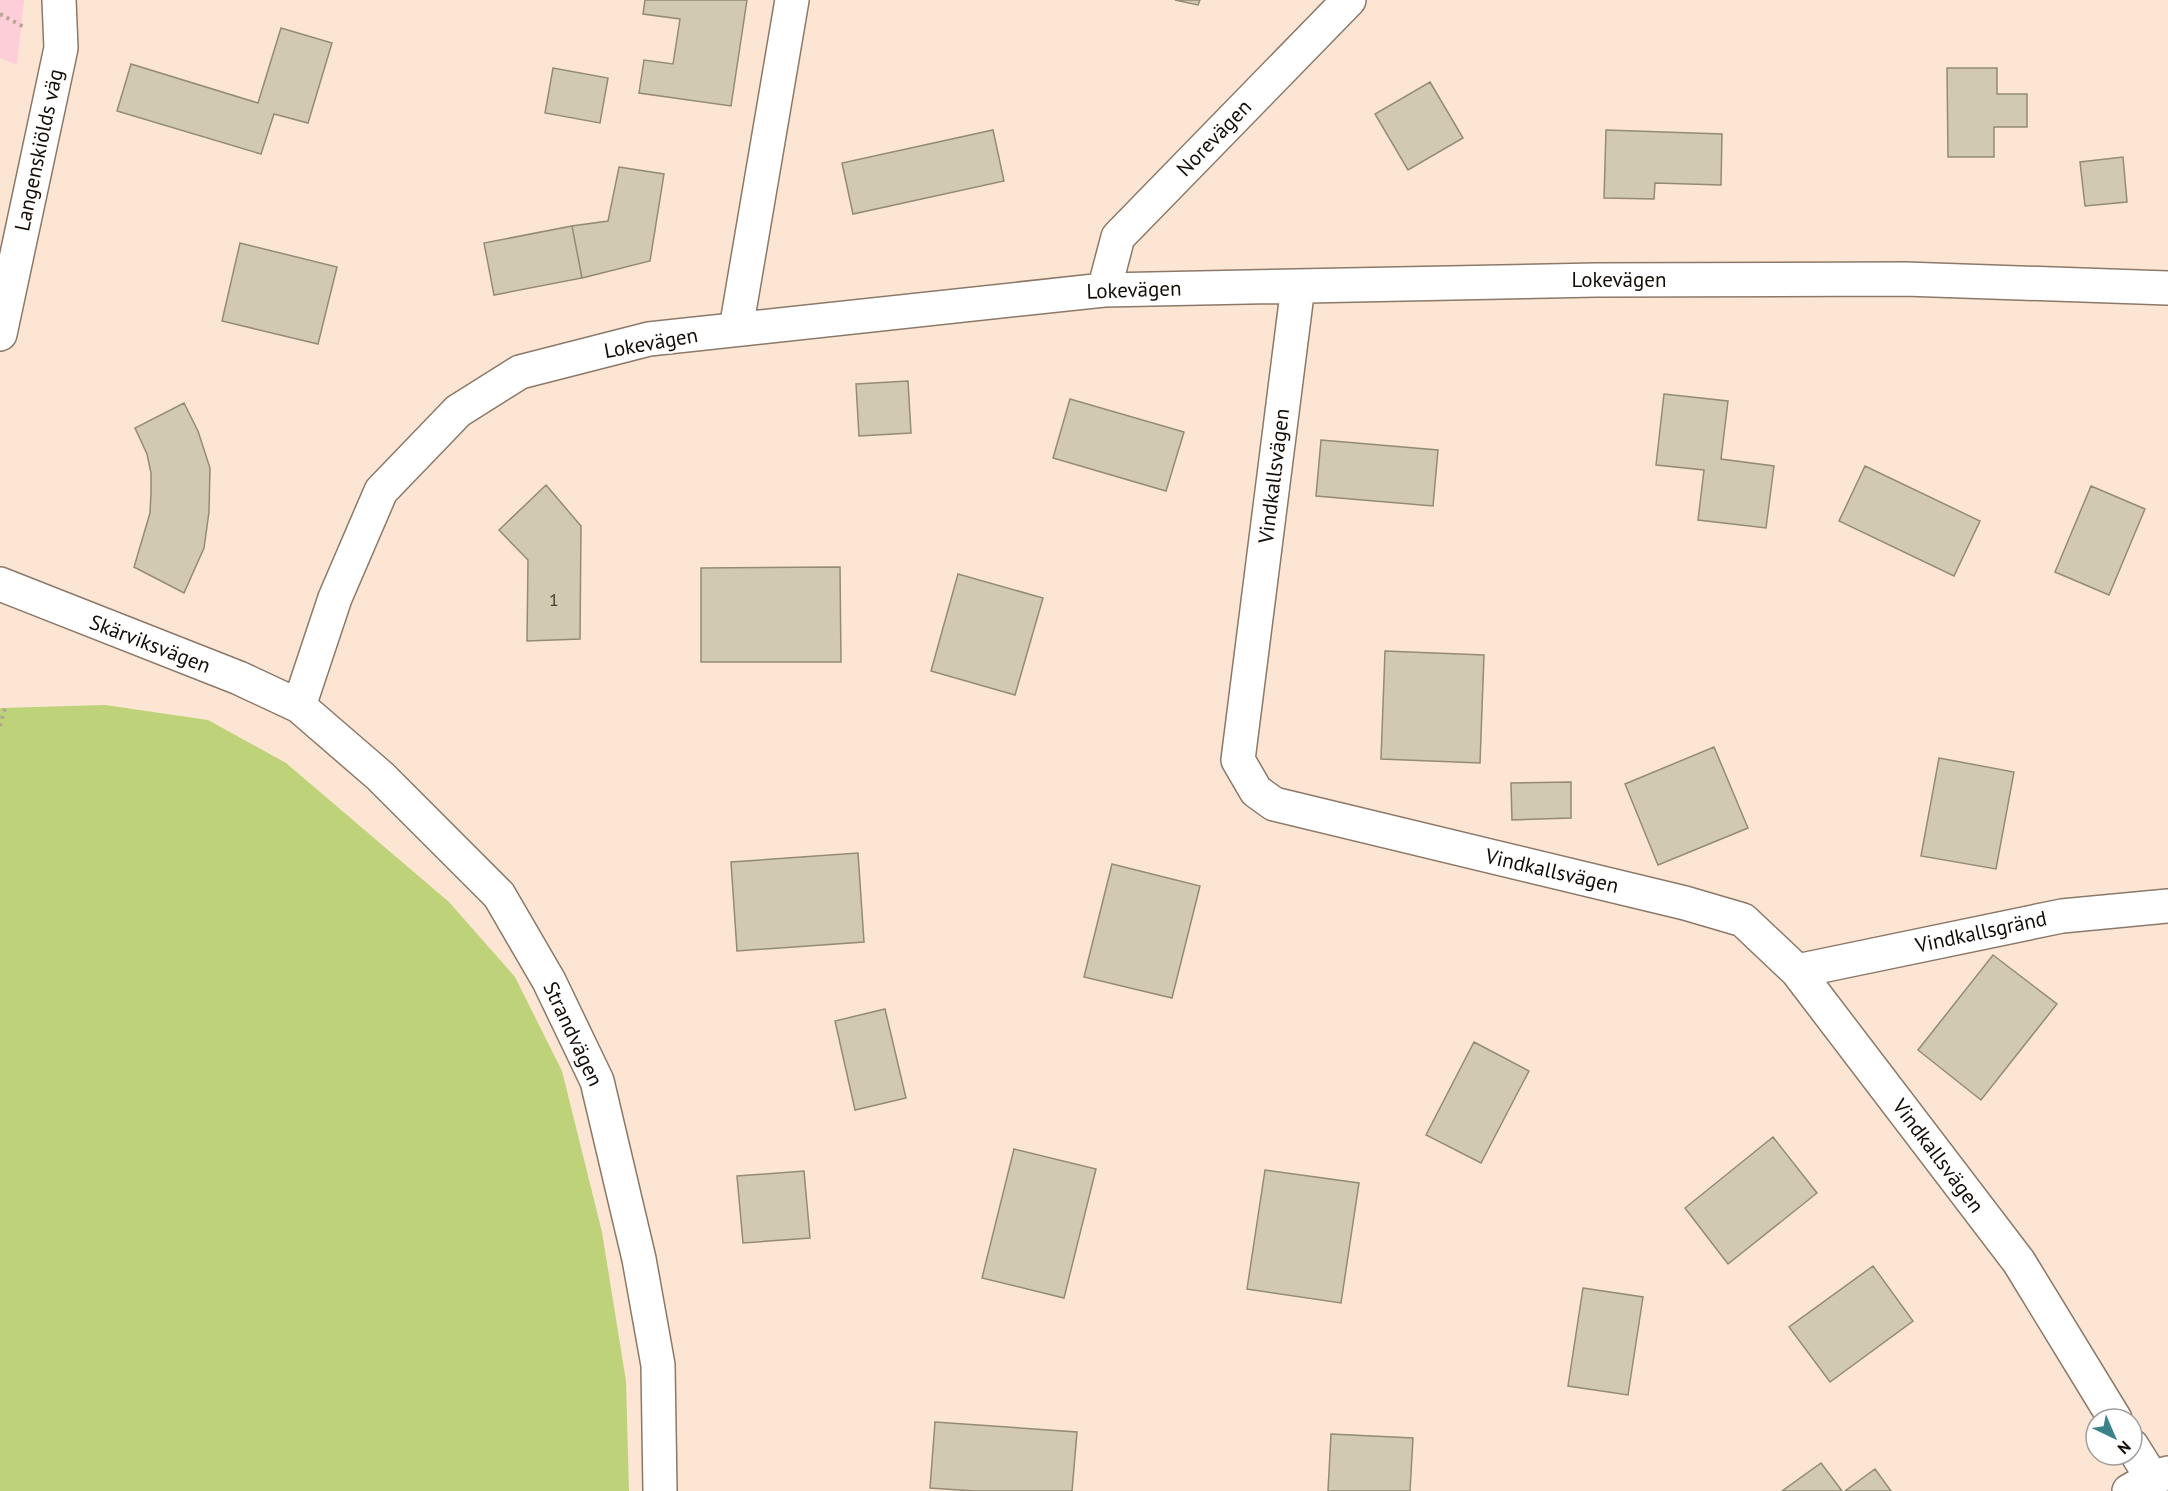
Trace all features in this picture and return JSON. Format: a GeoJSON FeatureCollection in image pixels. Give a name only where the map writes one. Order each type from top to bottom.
{"type":"FeatureCollection","features":[{"type":"Feature","properties":{"kind":"street","name":"Langenskiölds väg"},"geometry":{"type":"LineString","coordinates":[[0,334],[61,48],[59,0]]}},
{"type":"Feature","properties":{"kind":"street"},"geometry":{"type":"LineString","coordinates":[[736,329],[792,0]]}},
{"type":"Feature","properties":{"kind":"street","name":"Norevägen"},"geometry":{"type":"LineString","coordinates":[[1104,290],[1118,237],[1349,0]]}},
{"type":"Feature","properties":{"kind":"street","name":"Lokevägen"},"geometry":{"type":"LineString","coordinates":[[299,706],[335,598],[381,491],[458,411],[520,372],[649,339],[1104,290],[1607,279],[1905,279],[2168,288]]}},
{"type":"Feature","properties":{"kind":"street","name":"Vindkallsvägen"},"geometry":{"type":"LineString","coordinates":[[1298,286],[1238,759],[1256,791],[1274,804],[1685,903],[1743,920],[1797,971],[2019,1262],[2108,1407]]}},
{"type":"Feature","properties":{"kind":"street","name":"Skärviksvägen"},"geometry":{"type":"LineString","coordinates":[[0,584],[239,678],[299,706]]}},
{"type":"Feature","properties":{"kind":"street","name":"Strandvägen"},"geometry":{"type":"LineString","coordinates":[[299,706],[380,776],[499,895],[549,981],[597,1081],[639,1259],[657,1365],[660,1491]]}},
{"type":"Feature","properties":{"kind":"street","name":"Vindkallsgränd"},"geometry":{"type":"LineString","coordinates":[[1797,971],[2062,916],[2168,906]]}},
{"type":"Feature","properties":{"kind":"street"},"geometry":{"type":"LineString","coordinates":[[2143,1467],[2150,1481]]}},
{"type":"Feature","properties":{"kind":"path"},"geometry":{"type":"LineString","coordinates":[[0,726],[5,708]]}},
{"type":"Feature","properties":{"kind":"shaded area"},"geometry":{"type":"Polygon","coordinates":[[[0,0],[24,0],[17,65],[0,58],[0,0]]]}},
{"type":"Feature","properties":{"kind":"shaded area"},"geometry":{"type":"Polygon","coordinates":[[[105,705],[208,720],[286,763],[449,902],[515,977],[562,1071],[602,1232],[626,1381],[629,1491],[0,1491],[0,708],[105,705]]]}},
{"type":"Feature","properties":{"kind":"building"},"geometry":{"type":"Polygon","coordinates":[[[645,0],[747,0],[731,106],[639,93],[644,60],[673,64],[680,19],[643,14],[645,0]]]}},
{"type":"Feature","properties":{"kind":"building"},"geometry":{"type":"Polygon","coordinates":[[[1175,0],[1200,0],[1198,5],[1175,0]]]}},
{"type":"Feature","properties":{"kind":"building"},"geometry":{"type":"Polygon","coordinates":[[[281,28],[332,43],[308,123],[274,114],[261,154],[117,111],[131,64],[258,103],[281,28]]]}},
{"type":"Feature","properties":{"kind":"building"},"geometry":{"type":"Polygon","coordinates":[[[553,68],[608,78],[600,123],[545,113],[553,68]]]}},
{"type":"Feature","properties":{"kind":"building"},"geometry":{"type":"Polygon","coordinates":[[[1947,68],[1997,68],[1997,94],[2027,94],[2027,127],[1994,127],[1994,157],[1948,157],[1947,68]]]}},
{"type":"Feature","properties":{"kind":"building"},"geometry":{"type":"Polygon","coordinates":[[[1430,82],[1463,138],[1408,170],[1375,114],[1430,82]]]}},
{"type":"Feature","properties":{"kind":"building"},"geometry":{"type":"Polygon","coordinates":[[[993,130],[1004,181],[853,214],[842,163],[993,130]]]}},
{"type":"Feature","properties":{"kind":"building"},"geometry":{"type":"Polygon","coordinates":[[[1606,130],[1722,134],[1721,185],[1655,183],[1654,199],[1604,198],[1606,130]]]}},
{"type":"Feature","properties":{"kind":"building"},"geometry":{"type":"Polygon","coordinates":[[[2123,157],[2127,202],[2085,206],[2080,162],[2123,157]]]}},
{"type":"Feature","properties":{"kind":"building"},"geometry":{"type":"Polygon","coordinates":[[[619,167],[664,174],[650,261],[582,278],[572,226],[608,221],[619,167]]]}},
{"type":"Feature","properties":{"kind":"building"},"geometry":{"type":"Polygon","coordinates":[[[572,226],[582,278],[494,295],[484,243],[572,226]]]}},
{"type":"Feature","properties":{"kind":"building"},"geometry":{"type":"Polygon","coordinates":[[[240,243],[337,267],[318,344],[222,321],[240,243]]]}},
{"type":"Feature","properties":{"kind":"building"},"geometry":{"type":"Polygon","coordinates":[[[908,381],[911,433],[859,436],[856,384],[908,381]]]}},
{"type":"Feature","properties":{"kind":"building"},"geometry":{"type":"Polygon","coordinates":[[[1664,394],[1728,401],[1721,459],[1774,466],[1766,528],[1698,520],[1704,470],[1656,465],[1664,394]]]}},
{"type":"Feature","properties":{"kind":"building"},"geometry":{"type":"Polygon","coordinates":[[[1070,399],[1184,432],[1166,491],[1053,458],[1070,399]]]}},
{"type":"Feature","properties":{"kind":"building"},"geometry":{"type":"Polygon","coordinates":[[[184,403],[198,431],[210,468],[209,512],[204,548],[184,593],[134,567],[150,513],[151,493],[151,473],[147,454],[135,428],[184,403]]]}},
{"type":"Feature","properties":{"kind":"building"},"geometry":{"type":"Polygon","coordinates":[[[1321,440],[1438,450],[1433,506],[1316,496],[1321,440]]]}},
{"type":"Feature","properties":{"kind":"building"},"geometry":{"type":"Polygon","coordinates":[[[1865,466],[1980,521],[1954,576],[1839,521],[1865,466]]]}},
{"type":"Feature","properties":{"kind":"building"},"geometry":{"type":"Polygon","coordinates":[[[546,485],[581,526],[580,639],[527,641],[528,560],[499,530],[546,485]]]}},
{"type":"Feature","properties":{"kind":"building"},"geometry":{"type":"Polygon","coordinates":[[[2091,486],[2145,509],[2109,595],[2055,572],[2091,486]]]}},
{"type":"Feature","properties":{"kind":"building"},"geometry":{"type":"Polygon","coordinates":[[[840,567],[841,662],[701,662],[701,568],[840,567]]]}},
{"type":"Feature","properties":{"kind":"building"},"geometry":{"type":"Polygon","coordinates":[[[958,574],[1043,598],[1015,695],[931,671],[958,574]]]}},
{"type":"Feature","properties":{"kind":"building"},"geometry":{"type":"Polygon","coordinates":[[[1385,651],[1484,655],[1480,763],[1381,759],[1385,651]]]}},
{"type":"Feature","properties":{"kind":"building"},"geometry":{"type":"Polygon","coordinates":[[[1714,747],[1748,828],[1658,865],[1625,784],[1714,747]]]}},
{"type":"Feature","properties":{"kind":"building"},"geometry":{"type":"Polygon","coordinates":[[[1939,758],[2014,772],[1996,869],[1921,856],[1939,758]]]}},
{"type":"Feature","properties":{"kind":"building"},"geometry":{"type":"Polygon","coordinates":[[[1571,782],[1571,818],[1512,820],[1511,783],[1571,782]]]}},
{"type":"Feature","properties":{"kind":"building"},"geometry":{"type":"Polygon","coordinates":[[[858,853],[864,942],[737,951],[731,862],[858,853]]]}},
{"type":"Feature","properties":{"kind":"building"},"geometry":{"type":"Polygon","coordinates":[[[1112,864],[1200,886],[1172,998],[1084,977],[1112,864]]]}},
{"type":"Feature","properties":{"kind":"building"},"geometry":{"type":"Polygon","coordinates":[[[1993,955],[2057,1004],[1981,1100],[1918,1050],[1993,955]]]}},
{"type":"Feature","properties":{"kind":"building"},"geometry":{"type":"Polygon","coordinates":[[[885,1009],[906,1098],[855,1110],[835,1021],[885,1009]]]}},
{"type":"Feature","properties":{"kind":"building"},"geometry":{"type":"Polygon","coordinates":[[[1474,1042],[1529,1071],[1481,1163],[1426,1135],[1474,1042]]]}},
{"type":"Feature","properties":{"kind":"building"},"geometry":{"type":"Polygon","coordinates":[[[1773,1137],[1817,1193],[1728,1264],[1685,1208],[1773,1137]]]}},
{"type":"Feature","properties":{"kind":"building"},"geometry":{"type":"Polygon","coordinates":[[[1014,1149],[1096,1169],[1064,1298],[982,1278],[1014,1149]]]}},
{"type":"Feature","properties":{"kind":"building"},"geometry":{"type":"Polygon","coordinates":[[[1265,1170],[1359,1183],[1341,1303],[1247,1289],[1265,1170]]]}},
{"type":"Feature","properties":{"kind":"building"},"geometry":{"type":"Polygon","coordinates":[[[804,1171],[810,1238],[743,1243],[737,1176],[804,1171]]]}},
{"type":"Feature","properties":{"kind":"building"},"geometry":{"type":"Polygon","coordinates":[[[1873,1266],[1913,1321],[1830,1382],[1789,1327],[1873,1266]]]}},
{"type":"Feature","properties":{"kind":"building"},"geometry":{"type":"Polygon","coordinates":[[[1583,1288],[1643,1297],[1628,1395],[1568,1386],[1583,1288]]]}},
{"type":"Feature","properties":{"kind":"building"},"geometry":{"type":"Polygon","coordinates":[[[935,1422],[1077,1432],[1072,1491],[975,1491],[930,1488],[935,1422]]]}},
{"type":"Feature","properties":{"kind":"building"},"geometry":{"type":"Polygon","coordinates":[[[1331,1434],[1413,1438],[1410,1491],[1328,1491],[1331,1434]]]}},
{"type":"Feature","properties":{"kind":"building"},"geometry":{"type":"Polygon","coordinates":[[[1821,1463],[1842,1491],[1782,1491],[1821,1463]]]}},
{"type":"Feature","properties":{"kind":"building"},"geometry":{"type":"Polygon","coordinates":[[[1875,1469],[1891,1491],[1845,1491],[1875,1469]]]}}]}
